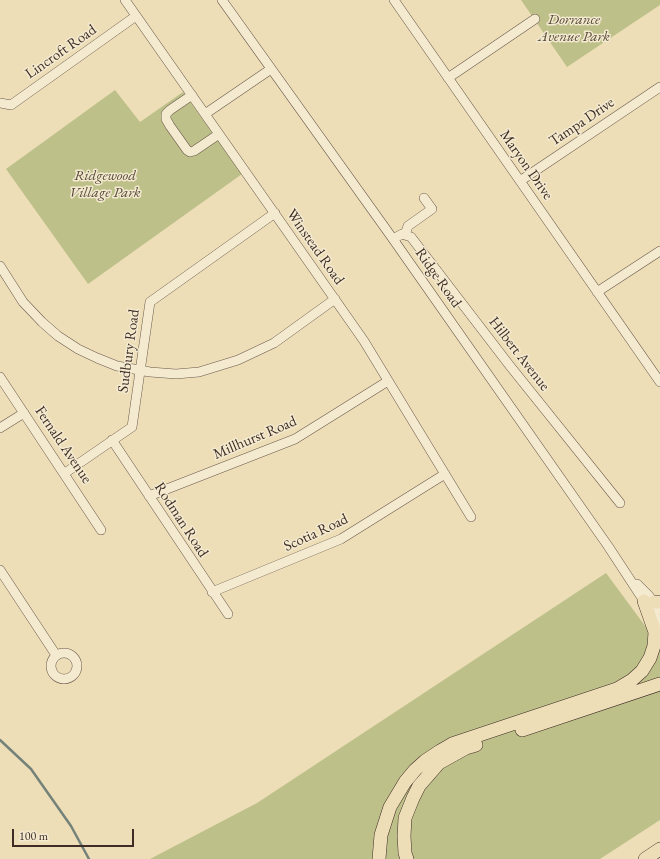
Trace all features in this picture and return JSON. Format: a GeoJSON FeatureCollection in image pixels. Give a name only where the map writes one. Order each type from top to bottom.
{"type":"FeatureCollection","features":[{"type":"Feature","properties":{"kind":"highway"},"geometry":{"type":"LineString","coordinates":[[379,859],[381,835],[390,807],[405,782],[415,770],[440,750],[452,744],[617,689],[632,680],[642,671],[650,658],[654,646],[654,604]]}},
{"type":"Feature","properties":{"kind":"highway"},"geometry":{"type":"LineString","coordinates":[[407,859],[404,836],[405,818],[413,798],[420,786],[439,763],[466,748],[660,684]]}},
{"type":"Feature","properties":{"kind":"highway"},"geometry":{"type":"LineString","coordinates":[[645,859],[660,849]]}},
{"type":"Feature","properties":{"kind":"street","name":"Winstead Road"},"geometry":{"type":"LineString","coordinates":[[125,0],[364,341],[471,517]]}},
{"type":"Feature","properties":{"kind":"street","name":"Ridge Road"},"geometry":{"type":"LineString","coordinates":[[222,0],[394,239],[627,575],[654,604],[660,623]]}},
{"type":"Feature","properties":{"kind":"street","name":"Maryon Drive"},"geometry":{"type":"LineString","coordinates":[[394,0],[660,382]]}},
{"type":"Feature","properties":{"kind":"street","name":"Lincroft Road"},"geometry":{"type":"LineString","coordinates":[[0,103],[11,105],[136,16]]}},
{"type":"Feature","properties":{"kind":"street"},"geometry":{"type":"LineString","coordinates":[[448,78],[535,19]]}},
{"type":"Feature","properties":{"kind":"street"},"geometry":{"type":"LineString","coordinates":[[205,114],[271,69]]}},
{"type":"Feature","properties":{"kind":"street","name":"Tampa Drive"},"geometry":{"type":"LineString","coordinates":[[520,180],[660,87]]}},
{"type":"Feature","properties":{"kind":"street"},"geometry":{"type":"LineString","coordinates":[[192,95],[166,114],[166,119],[187,150],[190,152],[194,151],[219,134]]}},
{"type":"Feature","properties":{"kind":"street"},"geometry":{"type":"LineString","coordinates":[[394,239],[402,234],[405,234],[408,226],[432,209],[424,198]]}},
{"type":"Feature","properties":{"kind":"street","name":"Sudbury Road"},"geometry":{"type":"LineString","coordinates":[[65,473],[132,427],[150,302],[275,213]]}},
{"type":"Feature","properties":{"kind":"street","name":"Hilbert Avenue"},"geometry":{"type":"LineString","coordinates":[[405,234],[411,236],[510,366],[620,503]]}},
{"type":"Feature","properties":{"kind":"street"},"geometry":{"type":"LineString","coordinates":[[597,292],[660,251]]}},
{"type":"Feature","properties":{"kind":"street"},"geometry":{"type":"LineString","coordinates":[[0,266],[23,302],[58,336],[78,349],[117,366],[156,373],[185,374],[217,368],[238,360],[274,343],[335,299]]}},
{"type":"Feature","properties":{"kind":"street","name":"Fernald Avenue"},"geometry":{"type":"LineString","coordinates":[[0,377],[65,473],[101,530]]}},
{"type":"Feature","properties":{"kind":"street","name":"Millhurst Road"},"geometry":{"type":"LineString","coordinates":[[149,496],[295,439],[388,381]]}},
{"type":"Feature","properties":{"kind":"street"},"geometry":{"type":"LineString","coordinates":[[0,428],[24,413]]}},
{"type":"Feature","properties":{"kind":"street","name":"Rodman Road"},"geometry":{"type":"LineString","coordinates":[[112,440],[228,614]]}},
{"type":"Feature","properties":{"kind":"street","name":"Scotia Road"},"geometry":{"type":"LineString","coordinates":[[212,592],[341,539],[445,474]]}},
{"type":"Feature","properties":{"kind":"street"},"geometry":{"type":"LineString","coordinates":[[0,570],[56,655]]}},
{"type":"Feature","properties":{"kind":"green space","name":"Dorrance Avenue Park"},"geometry":{"type":"Polygon","coordinates":[[[521,0],[660,0],[660,5],[567,67],[521,0]]]}},
{"type":"Feature","properties":{"kind":"green space","name":"Ridgewood Village Park"},"geometry":{"type":"Polygon","coordinates":[[[115,90],[140,122],[183,92],[242,174],[88,284],[6,169],[115,90]]]}},
{"type":"Feature","properties":{"kind":"green space"},"geometry":{"type":"Polygon","coordinates":[[[606,573],[660,646],[660,820],[600,859],[150,859],[257,803],[606,573]]]}},
{"type":"Feature","properties":{"kind":"waterway"},"geometry":{"type":"LineString","coordinates":[[0,740],[31,769],[71,826],[89,859]]}}]}
